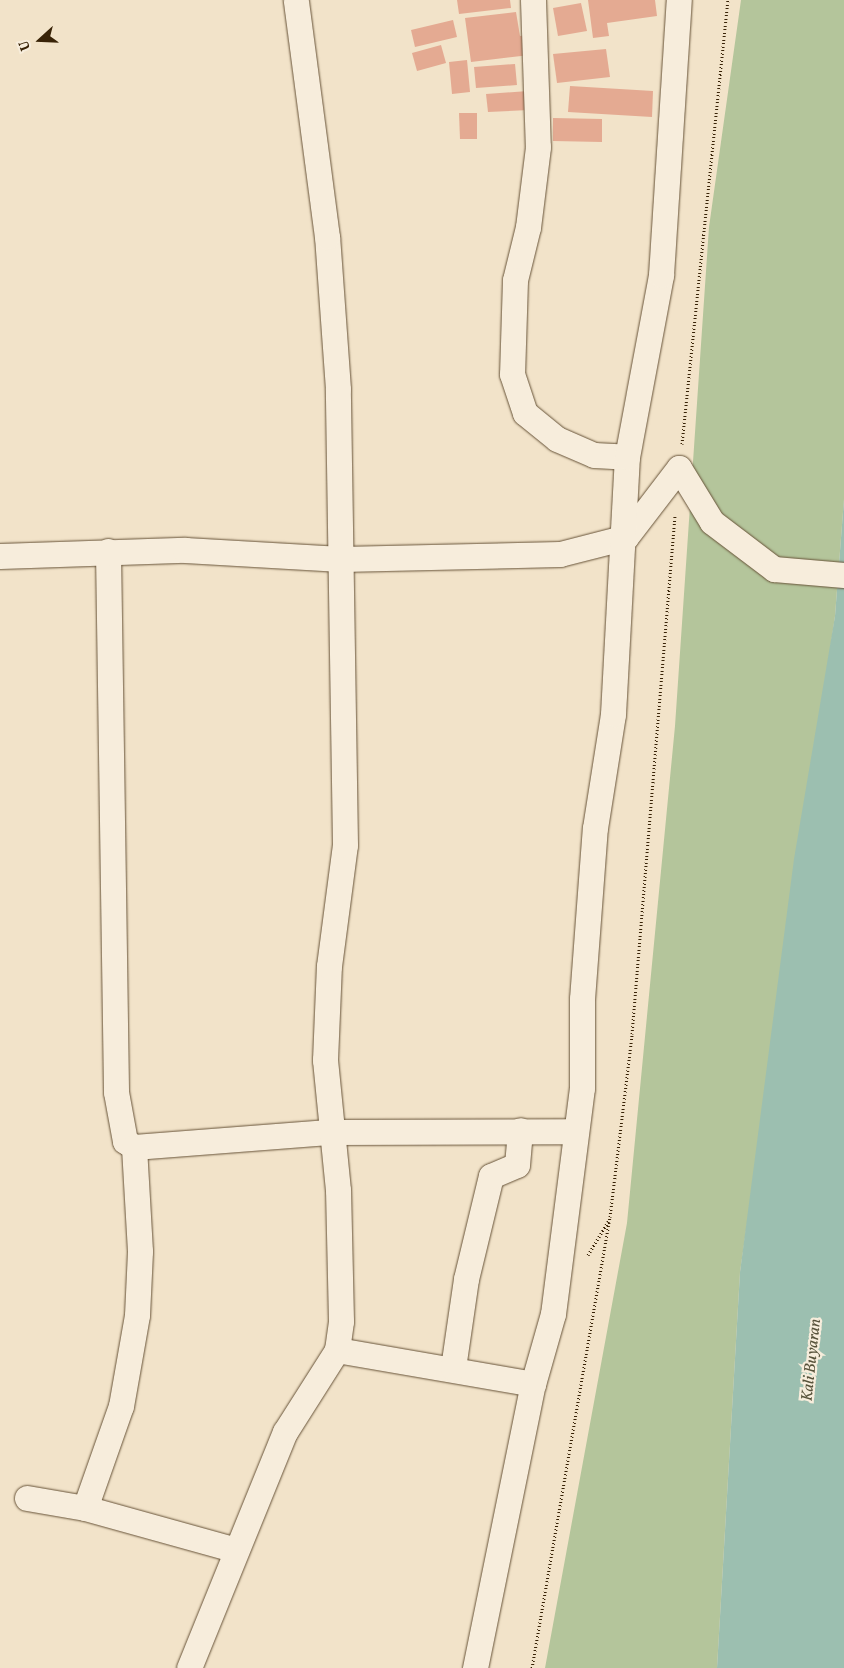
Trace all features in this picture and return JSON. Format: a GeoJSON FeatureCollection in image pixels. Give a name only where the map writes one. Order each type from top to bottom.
{"type":"FeatureCollection","features":[{"type":"Feature","properties":{"kind":"street"},"geometry":{"type":"LineString","coordinates":[[189,1668],[285,1432],[337,1350],[343,1277],[325,1060],[329,976],[345,844],[338,389],[326,237],[296,0]]}},
{"type":"Feature","properties":{"kind":"street"},"geometry":{"type":"LineString","coordinates":[[533,0],[538,147],[528,227],[515,280],[512,374],[525,413],[557,438],[594,455],[627,457]]}},
{"type":"Feature","properties":{"kind":"street"},"geometry":{"type":"LineString","coordinates":[[475,1668],[533,1384],[553,1314],[582,1088],[582,999],[595,828],[613,714],[626,537],[627,457],[661,274],[679,0]]}},
{"type":"Feature","properties":{"kind":"street"},"geometry":{"type":"LineString","coordinates":[[0,556],[185,550],[341,559],[560,554],[626,537],[679,468],[712,522],[774,569],[832,574]]}},
{"type":"Feature","properties":{"kind":"street"},"geometry":{"type":"LineString","coordinates":[[108,551],[116,1092],[120,1129],[125,1141],[134,1147],[331,1132],[575,1131]]}},
{"type":"Feature","properties":{"kind":"street"},"geometry":{"type":"LineString","coordinates":[[453,1368],[466,1279],[490,1176],[516,1165],[520,1130]]}},
{"type":"Feature","properties":{"kind":"street"},"geometry":{"type":"LineString","coordinates":[[85,1508],[121,1406],[137,1315],[140,1251],[134,1147]]}},
{"type":"Feature","properties":{"kind":"street"},"geometry":{"type":"LineString","coordinates":[[337,1350],[453,1368],[533,1384]]}},
{"type":"Feature","properties":{"kind":"street"},"geometry":{"type":"LineString","coordinates":[[27,1498],[85,1508],[236,1550]]}},
{"type":"Feature","properties":{"kind":"path"},"geometry":{"type":"LineString","coordinates":[[532,1668],[610,1217],[632,1034],[679,468],[728,0]]}},
{"type":"Feature","properties":{"kind":"shaded area"},"geometry":{"type":"Polygon","coordinates":[[[741,0],[844,0],[844,499],[835,616],[740,1272],[717,1668],[545,1668],[627,1223],[675,726],[709,227],[741,0]]]}},
{"type":"Feature","properties":{"kind":"water","name":"Kali Buyaran"},"geometry":{"type":"Polygon","coordinates":[[[844,499],[844,1668],[717,1668],[740,1272],[794,859],[835,616],[844,499]]]}},
{"type":"Feature","properties":{"kind":"building"},"geometry":{"type":"Polygon","coordinates":[[[457,0],[510,0],[511,8],[459,14],[457,0]]]}},
{"type":"Feature","properties":{"kind":"building"},"geometry":{"type":"Polygon","coordinates":[[[588,0],[655,0],[657,16],[607,23],[609,36],[593,38],[588,0]]]}},
{"type":"Feature","properties":{"kind":"building"},"geometry":{"type":"Polygon","coordinates":[[[581,3],[587,31],[558,36],[553,8],[581,3]]]}},
{"type":"Feature","properties":{"kind":"building"},"geometry":{"type":"Polygon","coordinates":[[[516,12],[520,36],[527,35],[530,55],[471,62],[465,18],[516,12]]]}},
{"type":"Feature","properties":{"kind":"building"},"geometry":{"type":"Polygon","coordinates":[[[453,20],[457,37],[415,47],[411,30],[453,20]]]}},
{"type":"Feature","properties":{"kind":"building"},"geometry":{"type":"Polygon","coordinates":[[[441,45],[446,63],[417,71],[412,53],[441,45]]]}},
{"type":"Feature","properties":{"kind":"building"},"geometry":{"type":"Polygon","coordinates":[[[606,49],[610,77],[557,83],[553,54],[606,49]]]}},
{"type":"Feature","properties":{"kind":"building"},"geometry":{"type":"Polygon","coordinates":[[[467,60],[470,92],[452,94],[449,62],[467,60]]]}},
{"type":"Feature","properties":{"kind":"building"},"geometry":{"type":"Polygon","coordinates":[[[515,64],[517,85],[476,88],[474,67],[515,64]]]}},
{"type":"Feature","properties":{"kind":"building"},"geometry":{"type":"Polygon","coordinates":[[[570,86],[653,91],[652,117],[568,112],[570,86]]]}},
{"type":"Feature","properties":{"kind":"building"},"geometry":{"type":"Polygon","coordinates":[[[528,91],[529,110],[488,112],[486,94],[528,91]]]}},
{"type":"Feature","properties":{"kind":"building"},"geometry":{"type":"Polygon","coordinates":[[[459,113],[477,113],[477,139],[460,139],[459,113]]]}},
{"type":"Feature","properties":{"kind":"building"},"geometry":{"type":"Polygon","coordinates":[[[553,118],[602,119],[602,142],[553,141],[553,118]]]}}]}
